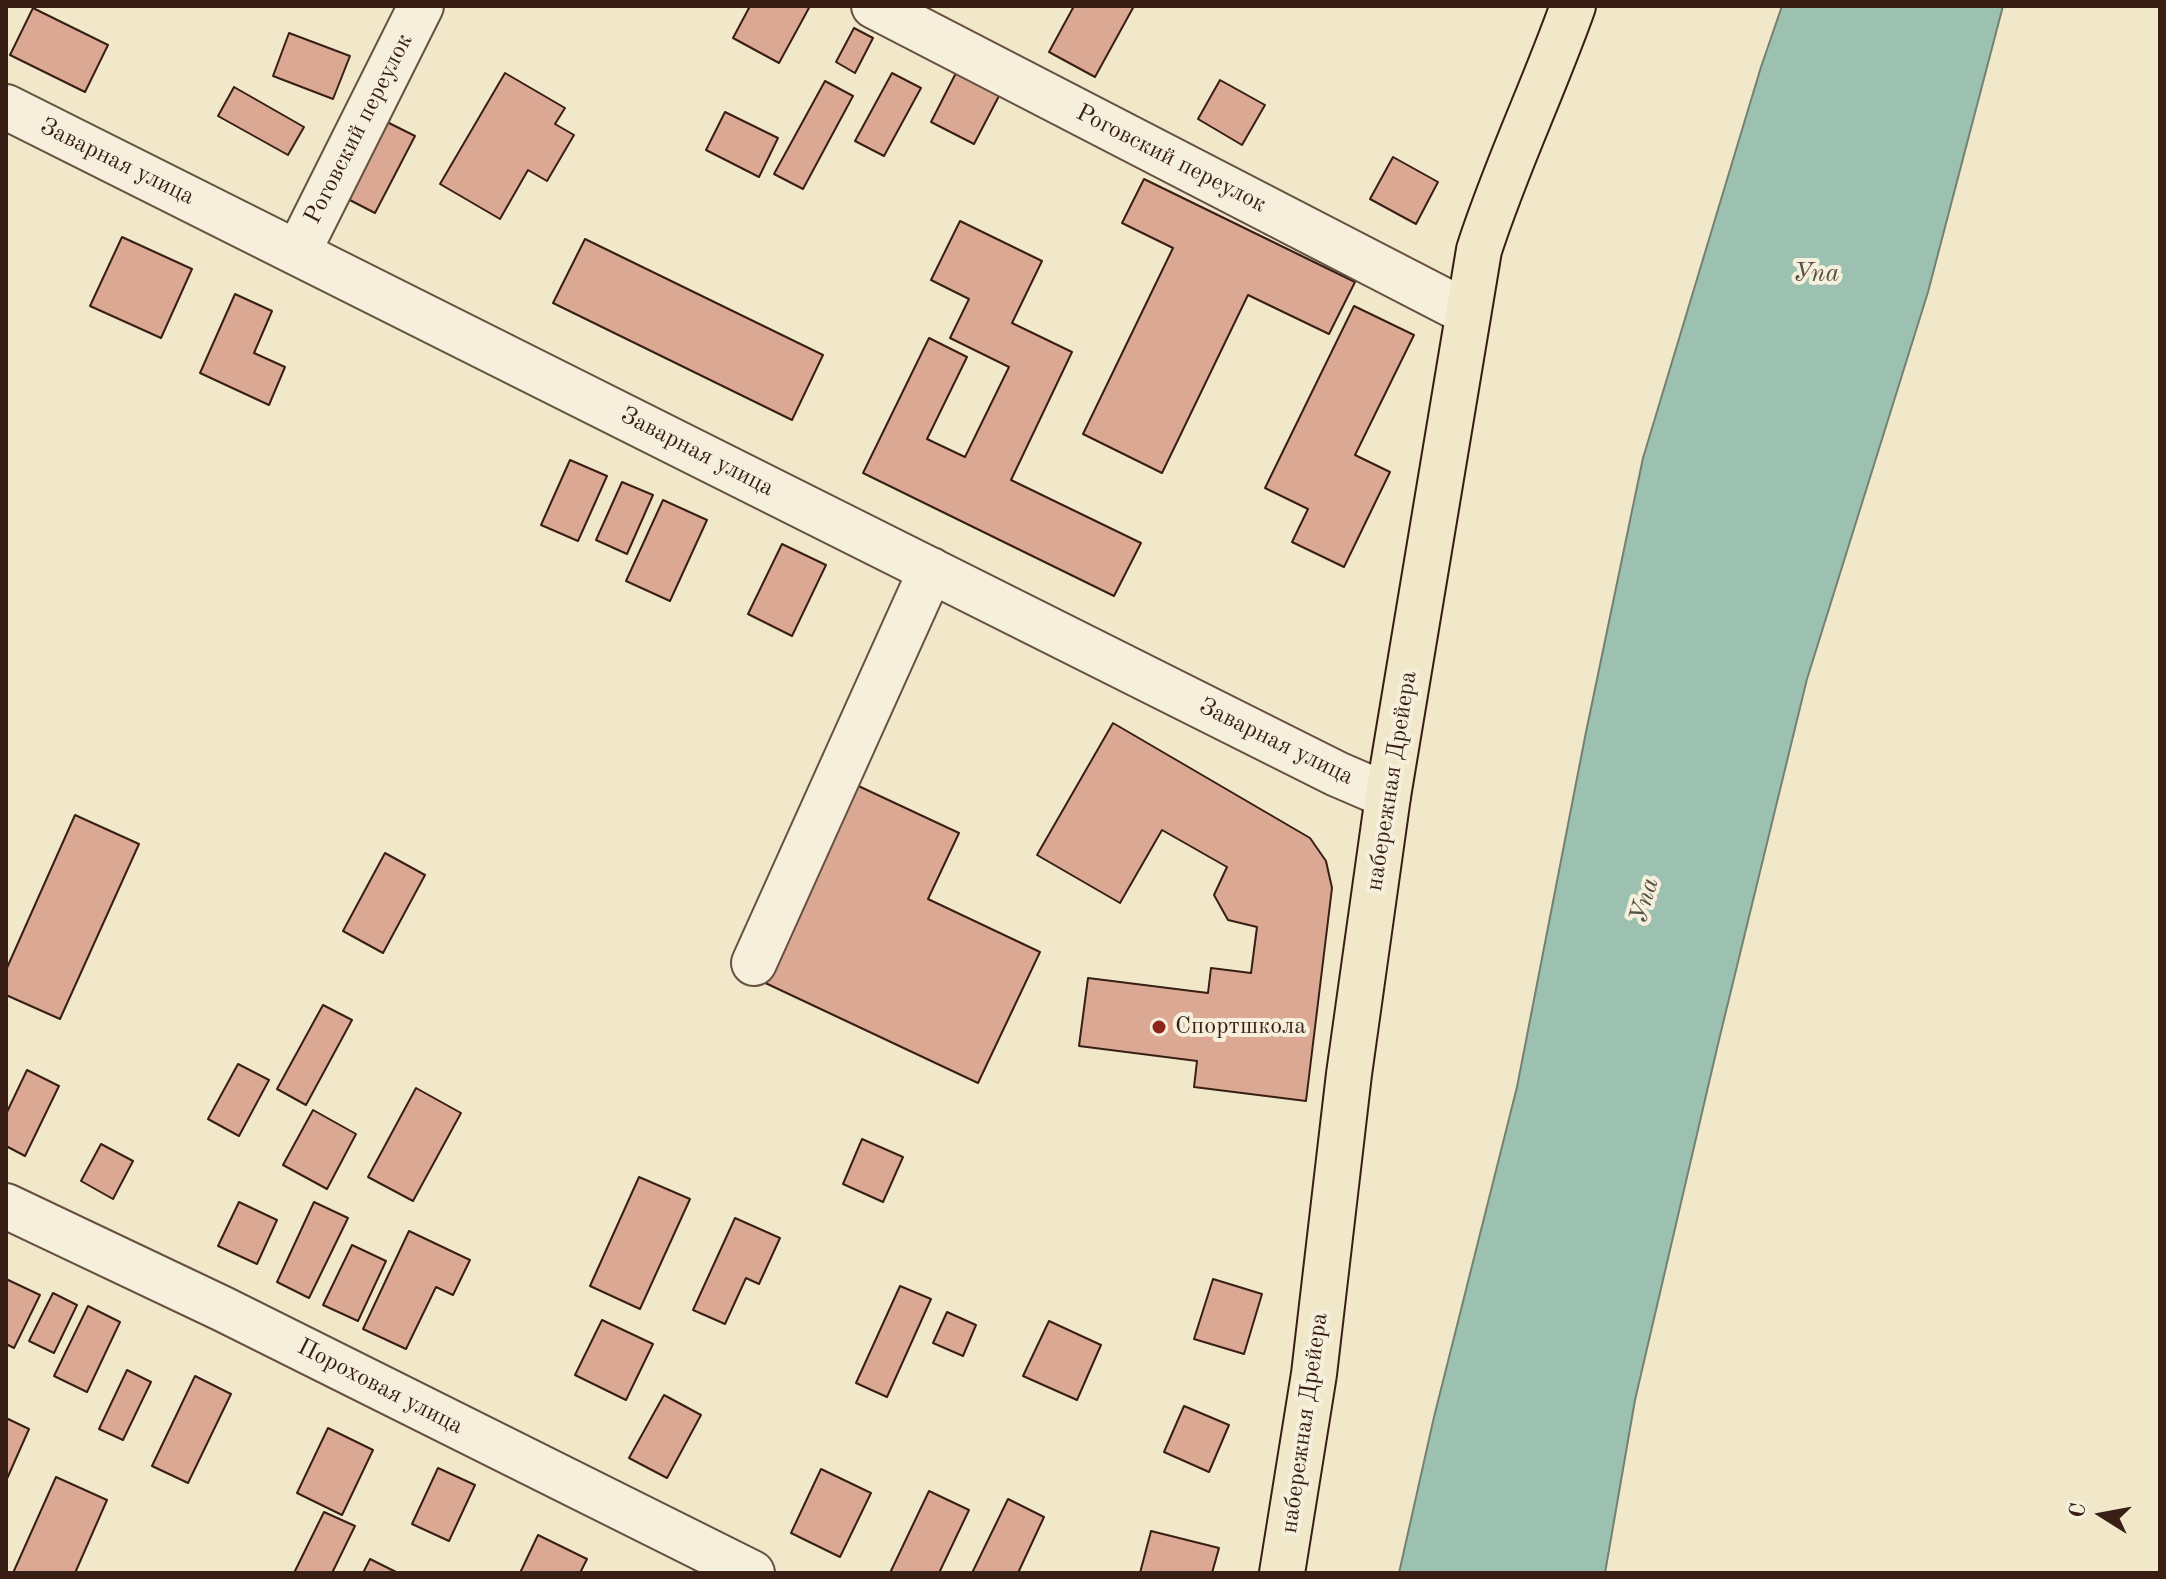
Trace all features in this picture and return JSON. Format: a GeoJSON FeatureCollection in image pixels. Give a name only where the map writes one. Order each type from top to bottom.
{"type":"FeatureCollection","features":[{"type":"Feature","properties":{"kind":"main road","name":"набережная Дрейера"},"geometry":{"type":"LineString","coordinates":[[1282,1573],[1314,1374],[1349,1074],[1388,796],[1479,250],[1500,185],[1552,64],[1573,6]]}},
{"type":"Feature","properties":{"kind":"street","name":"Роговский переулок"},"geometry":{"type":"LineString","coordinates":[[298,252],[421,6]]}},
{"type":"Feature","properties":{"kind":"street","name":"Роговский переулок"},"geometry":{"type":"LineString","coordinates":[[874,6],[1468,313]]}},
{"type":"Feature","properties":{"kind":"street","name":"Заварная улица"},"geometry":{"type":"LineString","coordinates":[[6,107],[1337,774],[1388,796]]}},
{"type":"Feature","properties":{"kind":"street"},"geometry":{"type":"LineString","coordinates":[[754,963],[931,570]]}},
{"type":"Feature","properties":{"kind":"street","name":"Пороховая улица"},"geometry":{"type":"LineString","coordinates":[[6,1206],[223,1309],[752,1573]]}},
{"type":"Feature","properties":{"kind":"water","name":"Упа"},"geometry":{"type":"Polygon","coordinates":[[[1782,6],[2003,6],[1928,292],[1807,679],[1635,1400],[1605,1573],[1399,1573],[1434,1417],[1517,1087],[1643,458],[1782,6]]]}},
{"type":"Feature","properties":{"kind":"building"},"geometry":{"type":"Polygon","coordinates":[[[750,6],[810,6],[779,63],[733,38],[750,6]]]}},
{"type":"Feature","properties":{"kind":"building"},"geometry":{"type":"Polygon","coordinates":[[[1074,6],[1134,6],[1095,77],[1049,52],[1074,6]]]}},
{"type":"Feature","properties":{"kind":"building"},"geometry":{"type":"Polygon","coordinates":[[[33,8],[108,45],[85,92],[10,55],[33,8]]]}},
{"type":"Feature","properties":{"kind":"building"},"geometry":{"type":"Polygon","coordinates":[[[854,28],[873,38],[855,73],[836,62],[854,28]]]}},
{"type":"Feature","properties":{"kind":"building"},"geometry":{"type":"Polygon","coordinates":[[[289,33],[350,56],[333,99],[273,76],[289,33]]]}},
{"type":"Feature","properties":{"kind":"building"},"geometry":{"type":"Polygon","coordinates":[[[957,71],[1000,94],[974,144],[931,122],[957,71]]]}},
{"type":"Feature","properties":{"kind":"building"},"geometry":{"type":"Polygon","coordinates":[[[505,73],[565,108],[555,124],[574,135],[547,181],[528,170],[500,219],[440,184],[505,73]]]}},
{"type":"Feature","properties":{"kind":"building"},"geometry":{"type":"Polygon","coordinates":[[[892,73],[921,88],[884,156],[855,141],[892,73]]]}},
{"type":"Feature","properties":{"kind":"building"},"geometry":{"type":"Polygon","coordinates":[[[1220,80],[1265,105],[1242,145],[1198,119],[1220,80]]]}},
{"type":"Feature","properties":{"kind":"building"},"geometry":{"type":"Polygon","coordinates":[[[825,81],[853,96],[803,189],[774,174],[825,81]]]}},
{"type":"Feature","properties":{"kind":"building"},"geometry":{"type":"Polygon","coordinates":[[[234,87],[304,127],[288,155],[218,116],[234,87]]]}},
{"type":"Feature","properties":{"kind":"building"},"geometry":{"type":"Polygon","coordinates":[[[725,112],[778,138],[759,177],[706,150],[725,112]]]}},
{"type":"Feature","properties":{"kind":"building"},"geometry":{"type":"Polygon","coordinates":[[[379,118],[415,136],[375,213],[340,195],[379,118]]]}},
{"type":"Feature","properties":{"kind":"building"},"geometry":{"type":"Polygon","coordinates":[[[1393,157],[1438,182],[1416,224],[1370,199],[1393,157]]]}},
{"type":"Feature","properties":{"kind":"building"},"geometry":{"type":"Polygon","coordinates":[[[1144,179],[1355,282],[1329,334],[1248,295],[1162,473],[1083,434],[1173,248],[1122,223],[1144,179]]]}},
{"type":"Feature","properties":{"kind":"building"},"geometry":{"type":"Polygon","coordinates":[[[960,221],[1042,261],[1012,323],[1072,352],[1011,480],[1141,543],[1114,596],[863,473],[929,338],[967,357],[927,439],[965,457],[1009,367],[950,338],[969,299],[931,280],[960,221]]]}},
{"type":"Feature","properties":{"kind":"building"},"geometry":{"type":"Polygon","coordinates":[[[122,237],[192,269],[161,338],[90,306],[122,237]]]}},
{"type":"Feature","properties":{"kind":"building"},"geometry":{"type":"Polygon","coordinates":[[[585,239],[823,355],[792,420],[553,303],[585,239]]]}},
{"type":"Feature","properties":{"kind":"building"},"geometry":{"type":"Polygon","coordinates":[[[235,294],[272,311],[254,353],[285,367],[269,405],[200,373],[235,294]]]}},
{"type":"Feature","properties":{"kind":"building"},"geometry":{"type":"Polygon","coordinates":[[[1354,306],[1414,335],[1355,455],[1390,472],[1344,567],[1292,542],[1308,509],[1265,488],[1354,306]]]}},
{"type":"Feature","properties":{"kind":"building"},"geometry":{"type":"Polygon","coordinates":[[[570,460],[607,476],[578,541],[541,525],[570,460]]]}},
{"type":"Feature","properties":{"kind":"building"},"geometry":{"type":"Polygon","coordinates":[[[622,482],[653,495],[627,554],[596,540],[622,482]]]}},
{"type":"Feature","properties":{"kind":"building"},"geometry":{"type":"Polygon","coordinates":[[[663,500],[707,520],[670,601],[626,581],[663,500]]]}},
{"type":"Feature","properties":{"kind":"building"},"geometry":{"type":"Polygon","coordinates":[[[782,544],[826,565],[792,636],[748,614],[782,544]]]}},
{"type":"Feature","properties":{"kind":"building"},"geometry":{"type":"Polygon","coordinates":[[[1113,723],[1310,838],[1326,861],[1332,888],[1306,1101],[1194,1087],[1197,1061],[1079,1046],[1088,978],[1208,993],[1211,968],[1251,973],[1257,927],[1228,920],[1214,895],[1227,867],[1162,830],[1120,903],[1037,855],[1113,723]]]}},
{"type":"Feature","properties":{"kind":"building"},"geometry":{"type":"Polygon","coordinates":[[[852,783],[959,833],[928,899],[1040,952],[978,1083],[759,980],[852,783]]]}},
{"type":"Feature","properties":{"kind":"building"},"geometry":{"type":"Polygon","coordinates":[[[75,815],[139,844],[60,1019],[6,995],[6,970],[75,815]]]}},
{"type":"Feature","properties":{"kind":"building"},"geometry":{"type":"Polygon","coordinates":[[[385,853],[425,875],[383,953],[343,931],[385,853]]]}},
{"type":"Feature","properties":{"kind":"building"},"geometry":{"type":"Polygon","coordinates":[[[323,1005],[352,1020],[306,1105],[277,1089],[323,1005]]]}},
{"type":"Feature","properties":{"kind":"building"},"geometry":{"type":"Polygon","coordinates":[[[238,1064],[269,1080],[239,1136],[208,1119],[238,1064]]]}},
{"type":"Feature","properties":{"kind":"building"},"geometry":{"type":"Polygon","coordinates":[[[27,1070],[59,1086],[25,1156],[6,1146],[6,1114],[27,1070]]]}},
{"type":"Feature","properties":{"kind":"building"},"geometry":{"type":"Polygon","coordinates":[[[416,1088],[461,1113],[413,1201],[368,1177],[416,1088]]]}},
{"type":"Feature","properties":{"kind":"building"},"geometry":{"type":"Polygon","coordinates":[[[313,1110],[356,1134],[327,1189],[283,1165],[313,1110]]]}},
{"type":"Feature","properties":{"kind":"building"},"geometry":{"type":"Polygon","coordinates":[[[862,1139],[903,1157],[883,1202],[843,1184],[862,1139]]]}},
{"type":"Feature","properties":{"kind":"building"},"geometry":{"type":"Polygon","coordinates":[[[101,1144],[133,1161],[113,1199],[81,1181],[101,1144]]]}},
{"type":"Feature","properties":{"kind":"building"},"geometry":{"type":"Polygon","coordinates":[[[639,1177],[690,1199],[640,1309],[590,1286],[639,1177]]]}},
{"type":"Feature","properties":{"kind":"building"},"geometry":{"type":"Polygon","coordinates":[[[239,1202],[277,1220],[257,1264],[218,1246],[239,1202]]]}},
{"type":"Feature","properties":{"kind":"building"},"geometry":{"type":"Polygon","coordinates":[[[314,1202],[348,1218],[309,1298],[277,1282],[314,1202]]]}},
{"type":"Feature","properties":{"kind":"building"},"geometry":{"type":"Polygon","coordinates":[[[735,1218],[780,1238],[759,1284],[746,1278],[725,1324],[693,1310],[735,1218]]]}},
{"type":"Feature","properties":{"kind":"building"},"geometry":{"type":"Polygon","coordinates":[[[409,1231],[470,1260],[453,1295],[436,1287],[406,1349],[363,1329],[409,1231]]]}},
{"type":"Feature","properties":{"kind":"building"},"geometry":{"type":"Polygon","coordinates":[[[352,1245],[386,1261],[358,1321],[323,1305],[352,1245]]]}},
{"type":"Feature","properties":{"kind":"building"},"geometry":{"type":"Polygon","coordinates":[[[6,1279],[40,1295],[14,1348],[6,1344],[6,1279]]]}},
{"type":"Feature","properties":{"kind":"building"},"geometry":{"type":"Polygon","coordinates":[[[1213,1279],[1262,1294],[1244,1354],[1194,1339],[1213,1279]]]}},
{"type":"Feature","properties":{"kind":"building"},"geometry":{"type":"Polygon","coordinates":[[[900,1286],[931,1299],[887,1397],[856,1383],[900,1286]]]}},
{"type":"Feature","properties":{"kind":"building"},"geometry":{"type":"Polygon","coordinates":[[[53,1293],[77,1305],[54,1353],[29,1341],[53,1293]]]}},
{"type":"Feature","properties":{"kind":"building"},"geometry":{"type":"Polygon","coordinates":[[[88,1306],[120,1322],[87,1392],[54,1376],[88,1306]]]}},
{"type":"Feature","properties":{"kind":"building"},"geometry":{"type":"Polygon","coordinates":[[[947,1312],[976,1325],[963,1356],[933,1343],[947,1312]]]}},
{"type":"Feature","properties":{"kind":"building"},"geometry":{"type":"Polygon","coordinates":[[[602,1320],[653,1344],[626,1400],[575,1375],[602,1320]]]}},
{"type":"Feature","properties":{"kind":"building"},"geometry":{"type":"Polygon","coordinates":[[[1049,1321],[1101,1345],[1077,1400],[1023,1376],[1049,1321]]]}},
{"type":"Feature","properties":{"kind":"building"},"geometry":{"type":"Polygon","coordinates":[[[127,1370],[151,1382],[123,1440],[99,1429],[127,1370]]]}},
{"type":"Feature","properties":{"kind":"building"},"geometry":{"type":"Polygon","coordinates":[[[195,1376],[231,1394],[188,1483],[152,1466],[195,1376]]]}},
{"type":"Feature","properties":{"kind":"building"},"geometry":{"type":"Polygon","coordinates":[[[664,1395],[701,1415],[667,1478],[629,1458],[664,1395]]]}},
{"type":"Feature","properties":{"kind":"building"},"geometry":{"type":"Polygon","coordinates":[[[1184,1406],[1229,1425],[1209,1472],[1164,1452],[1184,1406]]]}},
{"type":"Feature","properties":{"kind":"building"},"geometry":{"type":"Polygon","coordinates":[[[6,1418],[29,1429],[6,1481],[6,1418]]]}},
{"type":"Feature","properties":{"kind":"building"},"geometry":{"type":"Polygon","coordinates":[[[328,1428],[373,1450],[342,1515],[297,1493],[328,1428]]]}},
{"type":"Feature","properties":{"kind":"building"},"geometry":{"type":"Polygon","coordinates":[[[438,1468],[475,1485],[449,1541],[412,1524],[438,1468]]]}},
{"type":"Feature","properties":{"kind":"building"},"geometry":{"type":"Polygon","coordinates":[[[821,1469],[871,1493],[840,1557],[791,1533],[821,1469]]]}},
{"type":"Feature","properties":{"kind":"building"},"geometry":{"type":"Polygon","coordinates":[[[56,1477],[107,1500],[75,1573],[13,1573],[56,1477]]]}},
{"type":"Feature","properties":{"kind":"building"},"geometry":{"type":"Polygon","coordinates":[[[929,1491],[969,1510],[939,1573],[890,1573],[929,1491]]]}},
{"type":"Feature","properties":{"kind":"building"},"geometry":{"type":"Polygon","coordinates":[[[1008,1499],[1044,1517],[1018,1573],[972,1573],[1008,1499]]]}},
{"type":"Feature","properties":{"kind":"building"},"geometry":{"type":"Polygon","coordinates":[[[324,1512],[355,1526],[332,1573],[294,1573],[324,1512]]]}},
{"type":"Feature","properties":{"kind":"building"},"geometry":{"type":"Polygon","coordinates":[[[1151,1531],[1219,1548],[1212,1573],[1140,1573],[1151,1531]]]}},
{"type":"Feature","properties":{"kind":"building"},"geometry":{"type":"Polygon","coordinates":[[[538,1535],[587,1559],[580,1573],[520,1573],[538,1535]]]}},
{"type":"Feature","properties":{"kind":"building"},"geometry":{"type":"Polygon","coordinates":[[[370,1559],[398,1573],[363,1573],[370,1559]]]}},
{"type":"Feature","properties":{"kind":"place","name":"Спортшкола"},"geometry":{"type":"Point","coordinates":[1159,1027]}}]}
